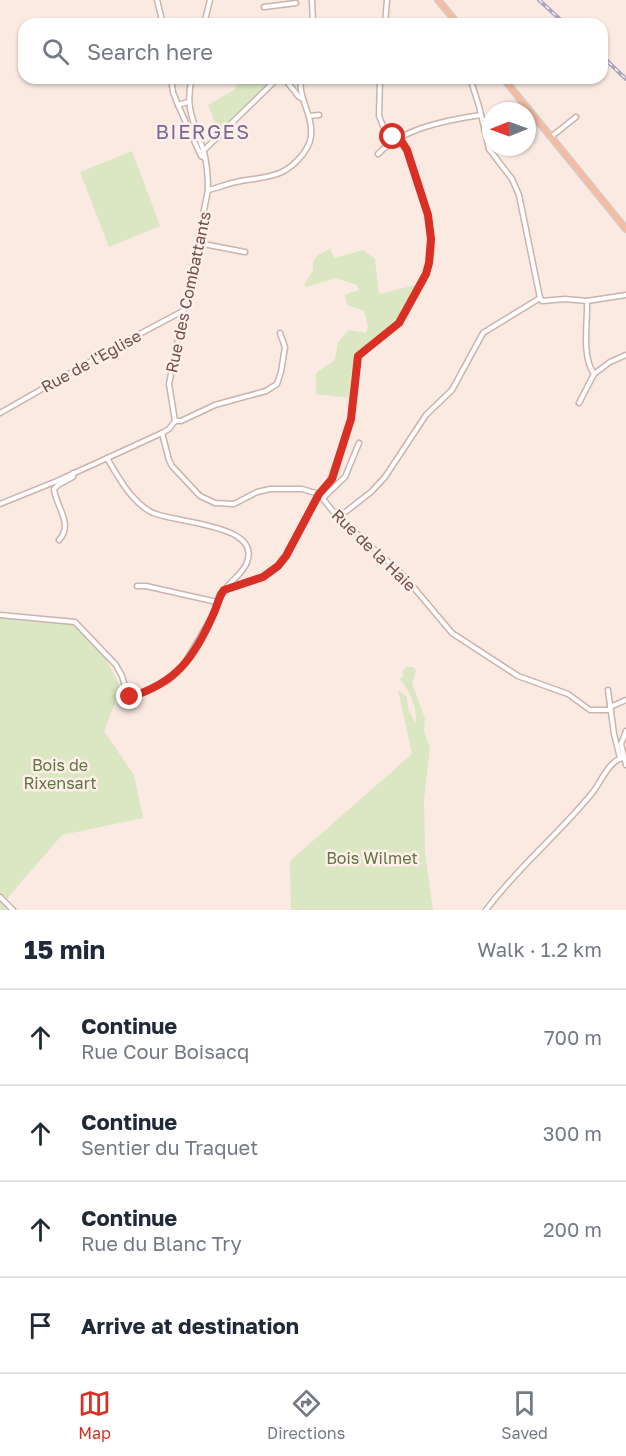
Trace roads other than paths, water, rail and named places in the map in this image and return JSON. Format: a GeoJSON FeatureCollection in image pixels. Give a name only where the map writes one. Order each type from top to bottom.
{"type":"FeatureCollection","features":[{"type":"Feature","properties":{"kind":"main road"},"geometry":{"type":"LineString","coordinates":[[438,0],[451,16]]}},
{"type":"Feature","properties":{"kind":"main road"},"geometry":{"type":"LineString","coordinates":[[507,84],[626,229]]}},
{"type":"Feature","properties":{"kind":"street"},"geometry":{"type":"LineString","coordinates":[[157,0],[162,18]]}},
{"type":"Feature","properties":{"kind":"street"},"geometry":{"type":"LineString","coordinates":[[206,18],[210,0]]}},
{"type":"Feature","properties":{"kind":"street"},"geometry":{"type":"LineString","coordinates":[[312,0],[313,18]]}},
{"type":"Feature","properties":{"kind":"street"},"geometry":{"type":"LineString","coordinates":[[386,18],[387,0]]}},
{"type":"Feature","properties":{"kind":"street"},"geometry":{"type":"LineString","coordinates":[[264,7],[278,2],[296,3]]}},
{"type":"Feature","properties":{"kind":"street"},"geometry":{"type":"LineString","coordinates":[[171,84],[172,92],[201,156],[205,158]]}},
{"type":"Feature","properties":{"kind":"street","name":"Rue des Combattants"},"geometry":{"type":"LineString","coordinates":[[175,421],[169,384],[208,190],[205,158],[188,102],[191,84]]}},
{"type":"Feature","properties":{"kind":"street"},"geometry":{"type":"LineString","coordinates":[[203,151],[272,84]]}},
{"type":"Feature","properties":{"kind":"street"},"geometry":{"type":"LineString","coordinates":[[289,84],[302,98]]}},
{"type":"Feature","properties":{"kind":"street"},"geometry":{"type":"LineString","coordinates":[[208,190],[226,184],[272,176],[290,168],[309,146],[312,131],[302,98],[301,84]]}},
{"type":"Feature","properties":{"kind":"street"},"geometry":{"type":"LineString","coordinates":[[380,84],[378,109],[387,145]]}},
{"type":"Feature","properties":{"kind":"street"},"geometry":{"type":"LineString","coordinates":[[472,84],[489,149],[512,178],[516,187],[542,301],[566,299],[587,301],[626,295]]}},
{"type":"Feature","properties":{"kind":"street"},"geometry":{"type":"LineString","coordinates":[[178,105],[188,102]]}},
{"type":"Feature","properties":{"kind":"street"},"geometry":{"type":"LineString","coordinates":[[378,154],[387,145],[430,125],[481,114]]}},
{"type":"Feature","properties":{"kind":"street"},"geometry":{"type":"LineString","coordinates":[[309,116],[319,115]]}},
{"type":"Feature","properties":{"kind":"street"},"geometry":{"type":"LineString","coordinates":[[551,137],[576,117]]}},
{"type":"Feature","properties":{"kind":"street"},"geometry":{"type":"LineString","coordinates":[[227,588],[263,577],[278,566],[286,556],[333,476],[348,428],[355,392],[358,356],[399,323],[426,274],[431,239],[428,215],[407,150],[400,139],[385,131]]}},
{"type":"Feature","properties":{"kind":"street"},"geometry":{"type":"LineString","coordinates":[[198,243],[245,252]]}},
{"type":"Feature","properties":{"kind":"street"},"geometry":{"type":"LineString","coordinates":[[339,517],[382,482],[426,414],[454,387],[483,333],[540,298]]}},
{"type":"Feature","properties":{"kind":"street"},"geometry":{"type":"LineString","coordinates":[[587,301],[586,332],[590,366],[594,374]]}},
{"type":"Feature","properties":{"kind":"street","name":"Rue de l'Eglise"},"geometry":{"type":"LineString","coordinates":[[0,413],[184,311]]}},
{"type":"Feature","properties":{"kind":"street"},"geometry":{"type":"LineString","coordinates":[[0,504],[162,433],[169,429],[175,421],[181,421],[221,403],[260,393],[277,384],[285,351],[285,344],[280,333]]}},
{"type":"Feature","properties":{"kind":"street"},"geometry":{"type":"LineString","coordinates":[[579,403],[594,374],[626,355]]}},
{"type":"Feature","properties":{"kind":"street"},"geometry":{"type":"LineString","coordinates":[[162,433],[172,466],[200,496],[210,502],[230,505],[260,491],[270,489],[302,489],[321,496]]}},
{"type":"Feature","properties":{"kind":"street"},"geometry":{"type":"LineString","coordinates":[[321,496],[345,477],[359,443]]}},
{"type":"Feature","properties":{"kind":"street"},"geometry":{"type":"LineString","coordinates":[[0,615],[75,622],[116,665],[130,697],[165,682],[179,671],[189,658],[211,620],[220,594],[246,566],[248,549],[242,539],[234,534],[195,522],[162,517],[146,509],[130,494],[107,458]]}},
{"type":"Feature","properties":{"kind":"street"},"geometry":{"type":"LineString","coordinates":[[59,540],[64,535],[66,526],[54,489],[73,477],[73,473]]}},
{"type":"Feature","properties":{"kind":"street","name":"Rue de la Haie"},"geometry":{"type":"LineString","coordinates":[[321,496],[339,517],[405,576],[452,633],[518,676],[568,694],[590,710],[611,709]]}},
{"type":"Feature","properties":{"kind":"street"},"geometry":{"type":"LineString","coordinates":[[137,586],[217,602]]}},
{"type":"Feature","properties":{"kind":"street"},"geometry":{"type":"LineString","coordinates":[[608,690],[614,734],[626,765]]}},
{"type":"Feature","properties":{"kind":"street"},"geometry":{"type":"LineString","coordinates":[[611,709],[626,700]]}},
{"type":"Feature","properties":{"kind":"street"},"geometry":{"type":"LineString","coordinates":[[622,758],[621,744],[626,731]]}},
{"type":"Feature","properties":{"kind":"street"},"geometry":{"type":"LineString","coordinates":[[486,910],[518,871],[568,822],[615,762],[622,758]]}},
{"type":"Feature","properties":{"kind":"street"},"geometry":{"type":"LineString","coordinates":[[0,897],[13,910]]}},
{"type":"Feature","properties":{"kind":"railway"},"geometry":{"type":"LineString","coordinates":[[539,0],[558,18]]}},
{"type":"Feature","properties":{"kind":"railway"},"geometry":{"type":"LineString","coordinates":[[608,62],[626,79]]}},
{"type":"Feature","properties":{"kind":"district","name":"BIERGES"},"geometry":{"type":"Point","coordinates":[203,131]}},
{"type":"Feature","properties":{"kind":"park label","name":"Bois de Rixensart"},"geometry":{"type":"Point","coordinates":[60,774]}},
{"type":"Feature","properties":{"kind":"park label","name":"Bois Wilmet"},"geometry":{"type":"Point","coordinates":[372,858]}}]}
